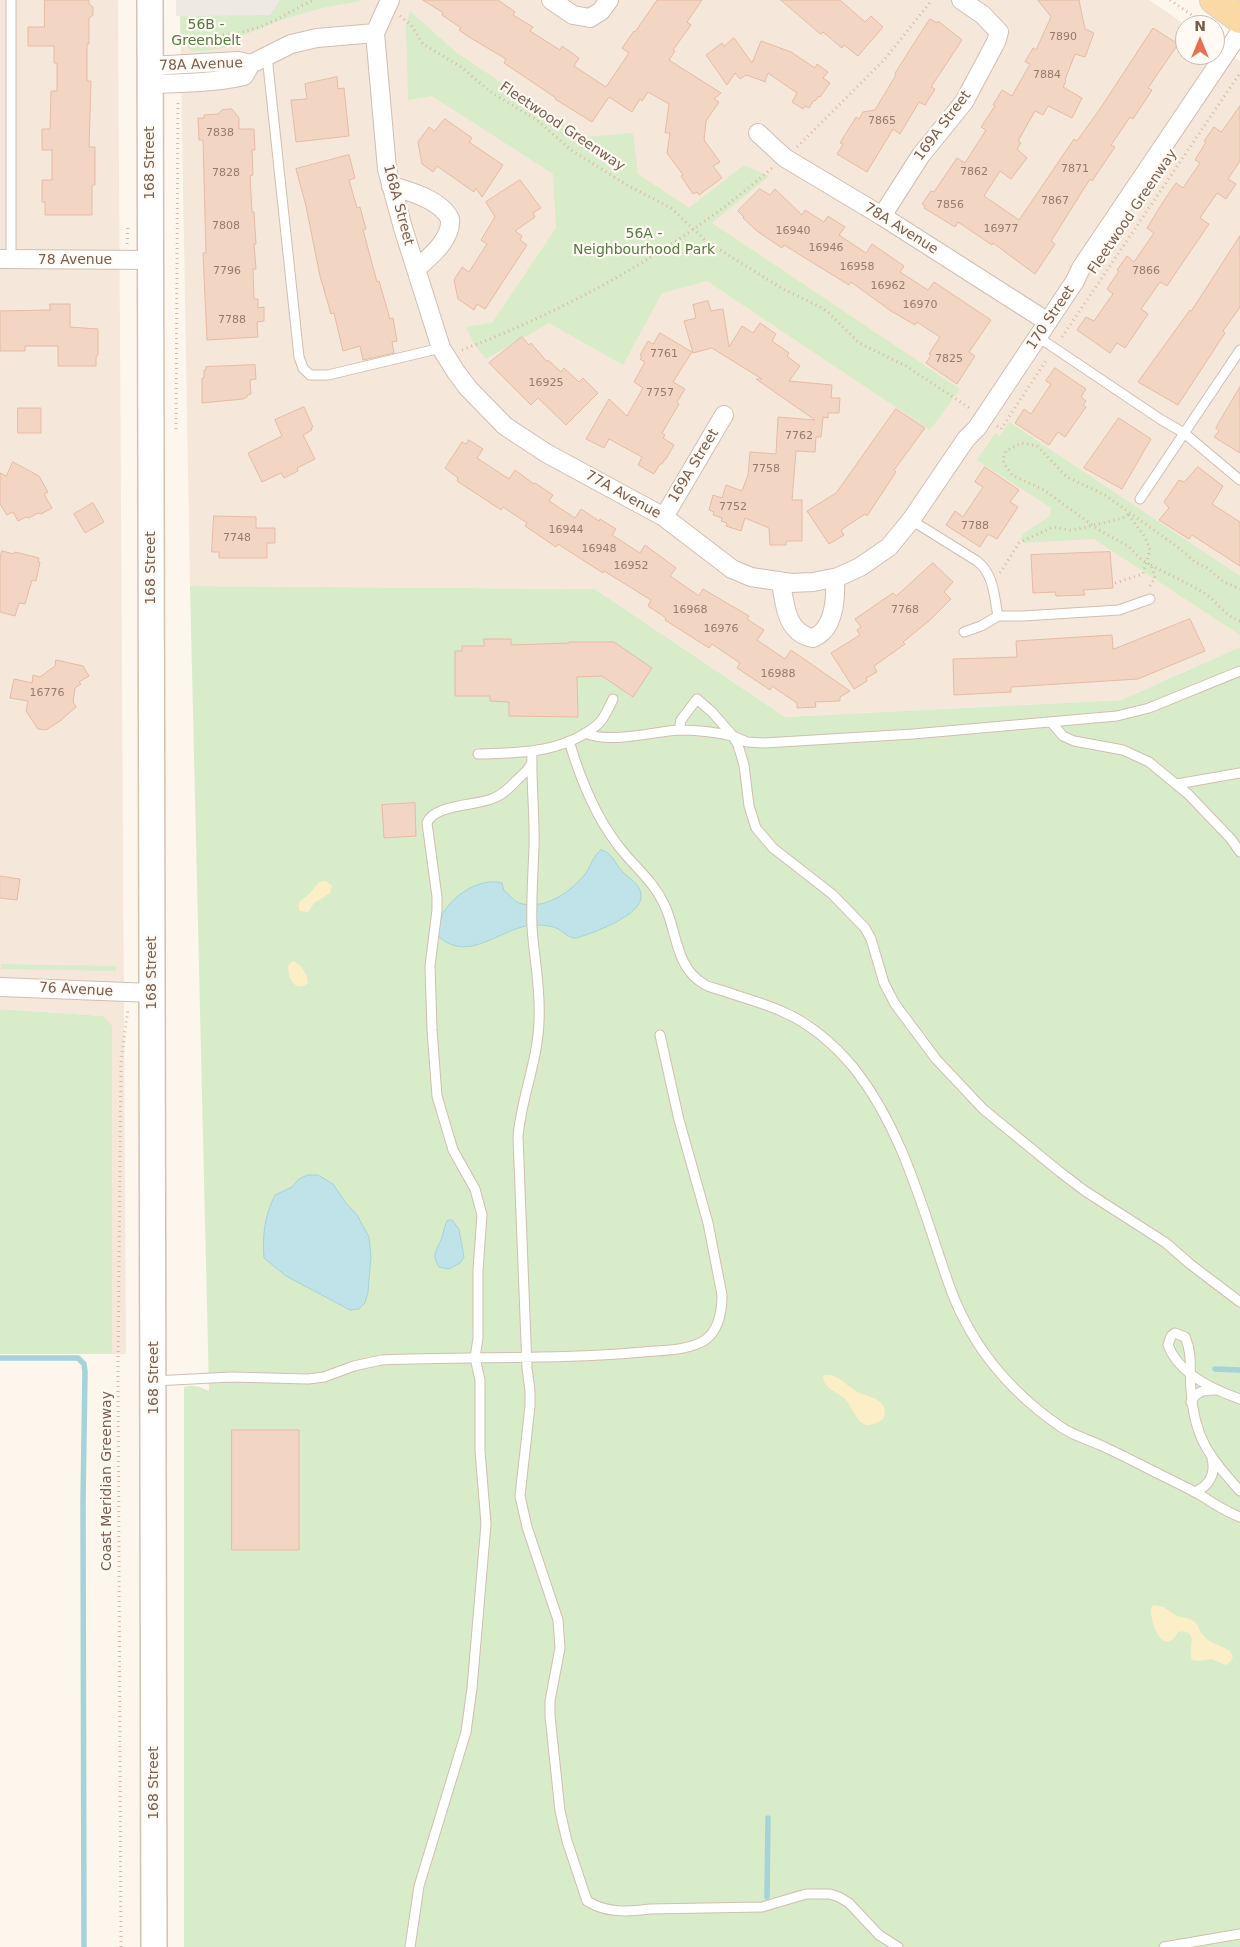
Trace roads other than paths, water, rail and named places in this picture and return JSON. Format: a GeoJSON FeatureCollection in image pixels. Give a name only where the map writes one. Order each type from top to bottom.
{"type":"FeatureCollection","features":[{"type":"Feature","properties":{"kind":"main road","name":"168 Street"},"geometry":{"type":"LineString","coordinates":[[150,0],[154,1947]]}},
{"type":"Feature","properties":{"kind":"main road"},"geometry":{"type":"LineString","coordinates":[[1214,0],[1240,20]]}},
{"type":"Feature","properties":{"kind":"street"},"geometry":{"type":"LineString","coordinates":[[551,0],[573,15],[590,18],[600,11],[609,0]]}},
{"type":"Feature","properties":{"kind":"street","name":"169A Street"},"geometry":{"type":"LineString","coordinates":[[882,216],[920,155],[959,109],[969,94],[991,52],[999,32],[983,15],[961,0]]}},
{"type":"Feature","properties":{"kind":"street","name":"168A Street"},"geometry":{"type":"LineString","coordinates":[[392,6],[375,33],[387,169],[416,269],[449,350]]}},
{"type":"Feature","properties":{"kind":"street","name":"170 Street"},"geometry":{"type":"LineString","coordinates":[[835,578],[850,573],[876,558],[889,547],[911,520],[966,439],[977,428],[1076,281],[1081,268],[1240,32]]}},
{"type":"Feature","properties":{"kind":"street","name":"78A Avenue"},"geometry":{"type":"LineString","coordinates":[[150,75],[238,60],[251,64],[292,44],[317,38],[375,33]]}},
{"type":"Feature","properties":{"kind":"street","name":"78A Avenue"},"geometry":{"type":"LineString","coordinates":[[758,133],[785,158],[882,216],[1043,329]]}},
{"type":"Feature","properties":{"kind":"street"},"geometry":{"type":"LineString","coordinates":[[391,186],[418,194],[442,208],[450,219],[449,230],[444,238],[434,252],[416,269]]}},
{"type":"Feature","properties":{"kind":"street","name":"78 Avenue"},"geometry":{"type":"LineString","coordinates":[[6,259],[150,260]]}},
{"type":"Feature","properties":{"kind":"street","name":"77A Avenue"},"geometry":{"type":"LineString","coordinates":[[449,350],[456,372],[468,388],[505,426],[546,453],[664,517],[732,569],[750,577],[781,583],[813,582],[835,578]]}},
{"type":"Feature","properties":{"kind":"street","name":"169A Street"},"geometry":{"type":"LineString","coordinates":[[664,517],[724,415]]}},
{"type":"Feature","properties":{"kind":"street"},"geometry":{"type":"LineString","coordinates":[[781,583],[790,622],[802,635],[813,638],[821,633],[835,606],[835,578]]}},
{"type":"Feature","properties":{"kind":"street","name":"76 Avenue"},"geometry":{"type":"LineString","coordinates":[[0,987],[152,993]]}},
{"type":"Feature","properties":{"kind":"lane"},"geometry":{"type":"LineString","coordinates":[[6,259],[11,0]]}},
{"type":"Feature","properties":{"kind":"lane"},"geometry":{"type":"LineString","coordinates":[[267,56],[299,357],[303,368],[310,375],[328,376],[449,350]]}},
{"type":"Feature","properties":{"kind":"lane"},"geometry":{"type":"LineString","coordinates":[[1043,329],[1054,348],[1160,419],[1184,432],[1240,480]]}},
{"type":"Feature","properties":{"kind":"lane"},"geometry":{"type":"LineString","coordinates":[[1140,499],[1240,350]]}},
{"type":"Feature","properties":{"kind":"lane"},"geometry":{"type":"LineString","coordinates":[[911,520],[981,565],[989,575],[998,616]]}},
{"type":"Feature","properties":{"kind":"lane"},"geometry":{"type":"LineString","coordinates":[[964,632],[981,626],[998,616],[1119,610],[1150,599]]}},
{"type":"Feature","properties":{"kind":"lane"},"geometry":{"type":"LineString","coordinates":[[585,733],[593,737],[615,737],[679,730],[722,733],[747,742],[764,743],[903,735],[1117,716],[1149,708],[1240,672]]}},
{"type":"Feature","properties":{"kind":"lane"},"geometry":{"type":"LineString","coordinates":[[478,754],[532,757],[569,742],[599,724],[613,699]]}},
{"type":"Feature","properties":{"kind":"lane"},"geometry":{"type":"LineString","coordinates":[[679,730],[681,720],[697,699],[712,712],[733,736],[738,744],[744,765],[749,806],[756,828],[773,848],[832,894],[865,928],[871,939],[884,983],[895,1004],[936,1060],[983,1109],[1085,1191],[1166,1243],[1240,1302]]}},
{"type":"Feature","properties":{"kind":"lane"},"geometry":{"type":"LineString","coordinates":[[1051,722],[1063,736],[1074,741],[1123,750],[1149,762],[1177,784],[1231,839],[1240,852]]}},
{"type":"Feature","properties":{"kind":"lane"},"geometry":{"type":"LineString","coordinates":[[569,742],[576,764],[598,815],[615,842],[649,880],[663,901],[685,965],[693,976],[704,984],[782,1011],[803,1023],[824,1038],[853,1067],[869,1090],[886,1118],[908,1166],[948,1283],[966,1323],[992,1365],[1024,1399],[1063,1429],[1100,1445],[1240,1517]]}},
{"type":"Feature","properties":{"kind":"lane"},"geometry":{"type":"LineString","coordinates":[[532,757],[534,847],[531,895],[532,927],[537,962],[539,1023],[533,1066],[519,1120],[518,1137],[530,1406],[520,1496],[527,1527],[558,1620],[560,1648],[550,1701],[560,1811],[567,1841],[587,1901],[604,1909],[633,1911],[762,1907],[806,1894],[830,1894],[839,1896],[849,1903],[879,1935],[898,1947]]}},
{"type":"Feature","properties":{"kind":"lane"},"geometry":{"type":"LineString","coordinates":[[410,1947],[419,1886],[466,1732],[472,1688],[486,1524],[480,1451],[480,1380],[475,1358],[478,1331],[478,1270],[482,1215],[475,1189],[453,1150],[437,1096],[430,976],[437,897],[427,829],[429,818],[433,814],[456,807],[484,802],[506,791],[529,769],[532,757]]}},
{"type":"Feature","properties":{"kind":"lane"},"geometry":{"type":"LineString","coordinates":[[1177,784],[1240,773]]}},
{"type":"Feature","properties":{"kind":"lane"},"geometry":{"type":"LineString","coordinates":[[154,1381],[231,1378],[308,1379],[381,1360],[586,1356],[685,1347],[707,1339],[716,1328],[722,1307],[719,1275],[708,1224],[679,1120],[660,1035]]}},
{"type":"Feature","properties":{"kind":"lane"},"geometry":{"type":"LineString","coordinates":[[1240,1399],[1215,1390],[1190,1372],[1193,1418],[1199,1434],[1212,1456],[1240,1491]]}},
{"type":"Feature","properties":{"kind":"lane"},"geometry":{"type":"LineString","coordinates":[[1191,1402],[1199,1392],[1215,1390]]}},
{"type":"Feature","properties":{"kind":"lane"},"geometry":{"type":"LineString","coordinates":[[1194,1492],[1202,1490],[1210,1481],[1214,1465],[1212,1456]]}},
{"type":"Feature","properties":{"kind":"lane"},"geometry":{"type":"LineString","coordinates":[[1164,1947],[1240,1934]]}},
{"type":"Feature","properties":{"kind":"water"},"geometry":{"type":"Polygon","coordinates":[[[601,850],[608,853],[622,871],[639,887],[641,895],[640,902],[634,910],[615,922],[576,938],[570,937],[559,929],[544,925],[521,927],[474,946],[462,947],[451,944],[439,937],[442,915],[458,896],[468,889],[491,882],[502,883],[504,891],[519,903],[528,905],[547,902],[573,887],[586,873],[601,850]]]}},
{"type":"Feature","properties":{"kind":"water"},"geometry":{"type":"Polygon","coordinates":[[[308,1175],[318,1175],[333,1184],[357,1215],[369,1237],[371,1257],[368,1292],[365,1303],[359,1309],[350,1310],[286,1276],[264,1258],[263,1241],[265,1225],[275,1195],[292,1187],[299,1179],[308,1175]]]}},
{"type":"Feature","properties":{"kind":"water"},"geometry":{"type":"Polygon","coordinates":[[[452,1220],[459,1229],[464,1257],[460,1263],[449,1269],[439,1267],[435,1255],[447,1221],[452,1220]]]}},
{"type":"Feature","properties":{"kind":"waterway"},"geometry":{"type":"LineString","coordinates":[[0,1358],[78,1358],[84,1364],[84,1947]]}},
{"type":"Feature","properties":{"kind":"waterway"},"geometry":{"type":"LineString","coordinates":[[1215,1369],[1240,1370]]}},
{"type":"Feature","properties":{"kind":"waterway"},"geometry":{"type":"LineString","coordinates":[[767,1897],[768,1818]]}},
{"type":"Feature","properties":{"kind":"park label","name":"56B - Greenbelt"},"geometry":{"type":"Point","coordinates":[206,33]}},
{"type":"Feature","properties":{"kind":"park label","name":"56A - Neighbourhood Park"},"geometry":{"type":"Point","coordinates":[644,242]}}]}
